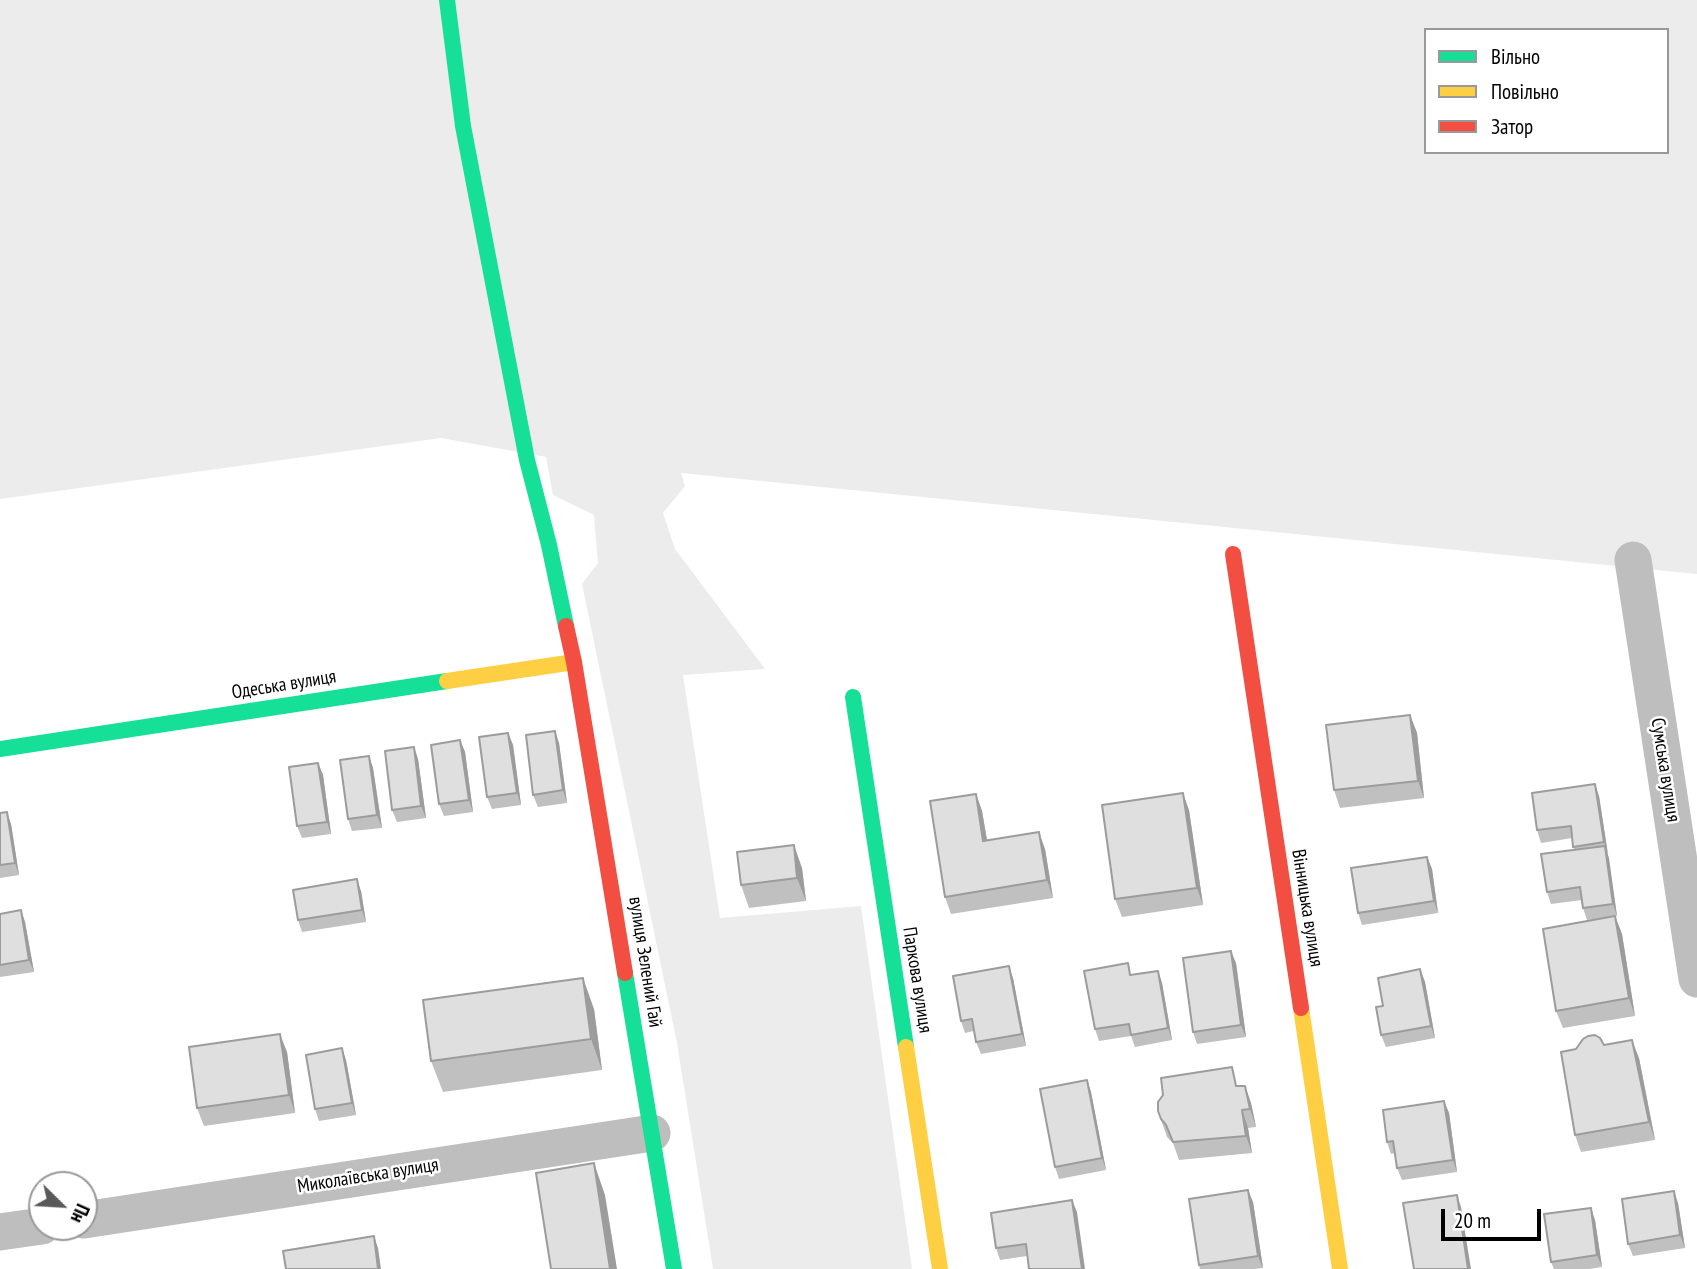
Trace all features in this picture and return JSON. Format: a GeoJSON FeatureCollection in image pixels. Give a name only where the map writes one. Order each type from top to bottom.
{"type":"FeatureCollection","features":[{"type":"Feature","properties":{"kind":"street","name":"вулиця Зелений Гай"},"geometry":{"type":"LineString","coordinates":[[447,0],[463,126],[527,460],[549,545],[574,662],[674,1269]]}},
{"type":"Feature","properties":{"kind":"street","name":"Вінницька вулиця"},"geometry":{"type":"LineString","coordinates":[[1233,554],[1340,1269]]}},
{"type":"Feature","properties":{"kind":"street","name":"Сумська вулиця"},"geometry":{"type":"LineString","coordinates":[[1633,560],[1697,979]]}},
{"type":"Feature","properties":{"kind":"street","name":"Одеська вулиця"},"geometry":{"type":"LineString","coordinates":[[0,749],[574,662]]}},
{"type":"Feature","properties":{"kind":"street","name":"Паркова вулиця"},"geometry":{"type":"LineString","coordinates":[[853,697],[940,1269]]}},
{"type":"Feature","properties":{"kind":"street","name":"Миколаївська вулиця"},"geometry":{"type":"LineString","coordinates":[[98,1218],[652,1133]]}},
{"type":"Feature","properties":{"kind":"street"},"geometry":{"type":"LineString","coordinates":[[0,1232],[28,1228]]}},
{"type":"Feature","properties":{"kind":"shaded area"},"geometry":{"type":"Polygon","coordinates":[[[0,0],[1697,0],[1697,574],[681,473],[685,486],[663,513],[675,549],[765,669],[683,675],[720,918],[861,906],[912,1269],[713,1269],[677,1043],[582,584],[598,563],[594,515],[553,495],[546,457],[441,438],[0,499],[0,0]]]}},
{"type":"Feature","properties":{"kind":"building"},"geometry":{"type":"Polygon","coordinates":[[[1410,715],[1418,781],[1334,790],[1326,725],[1410,715]]]}},
{"type":"Feature","properties":{"kind":"building"},"geometry":{"type":"Polygon","coordinates":[[[555,731],[563,790],[533,795],[526,735],[555,731]]]}},
{"type":"Feature","properties":{"kind":"building"},"geometry":{"type":"Polygon","coordinates":[[[508,733],[517,793],[487,797],[479,737],[508,733]]]}},
{"type":"Feature","properties":{"kind":"building"},"geometry":{"type":"Polygon","coordinates":[[[460,740],[469,800],[439,804],[431,745],[460,740]]]}},
{"type":"Feature","properties":{"kind":"building"},"geometry":{"type":"Polygon","coordinates":[[[414,747],[421,806],[392,810],[385,751],[414,747]]]}},
{"type":"Feature","properties":{"kind":"building"},"geometry":{"type":"Polygon","coordinates":[[[369,756],[377,815],[348,819],[340,760],[369,756]]]}},
{"type":"Feature","properties":{"kind":"building"},"geometry":{"type":"Polygon","coordinates":[[[318,763],[327,822],[297,826],[289,767],[318,763]]]}},
{"type":"Feature","properties":{"kind":"building"},"geometry":{"type":"Polygon","coordinates":[[[1595,784],[1604,842],[1573,847],[1571,826],[1537,830],[1532,793],[1595,784]]]}},
{"type":"Feature","properties":{"kind":"building"},"geometry":{"type":"Polygon","coordinates":[[[1183,793],[1197,888],[1115,899],[1102,805],[1183,793]]]}},
{"type":"Feature","properties":{"kind":"building"},"geometry":{"type":"Polygon","coordinates":[[[976,794],[983,841],[1039,832],[1047,880],[945,897],[930,801],[976,794]]]}},
{"type":"Feature","properties":{"kind":"building"},"geometry":{"type":"Polygon","coordinates":[[[7,812],[15,863],[0,865],[0,813],[7,812]]]}},
{"type":"Feature","properties":{"kind":"building"},"geometry":{"type":"Polygon","coordinates":[[[794,845],[797,878],[741,885],[737,852],[794,845]]]}},
{"type":"Feature","properties":{"kind":"building"},"geometry":{"type":"Polygon","coordinates":[[[1605,846],[1613,904],[1583,908],[1580,887],[1547,892],[1541,854],[1605,846]]]}},
{"type":"Feature","properties":{"kind":"building"},"geometry":{"type":"Polygon","coordinates":[[[1427,857],[1434,901],[1358,913],[1351,868],[1427,857]]]}},
{"type":"Feature","properties":{"kind":"building"},"geometry":{"type":"Polygon","coordinates":[[[357,879],[362,910],[298,920],[293,890],[357,879]]]}},
{"type":"Feature","properties":{"kind":"building"},"geometry":{"type":"Polygon","coordinates":[[[21,910],[29,960],[0,965],[0,914],[21,910]]]}},
{"type":"Feature","properties":{"kind":"building"},"geometry":{"type":"Polygon","coordinates":[[[1615,916],[1629,998],[1556,1011],[1543,929],[1615,916]]]}},
{"type":"Feature","properties":{"kind":"building"},"geometry":{"type":"Polygon","coordinates":[[[1231,951],[1241,1025],[1193,1032],[1183,958],[1231,951]]]}},
{"type":"Feature","properties":{"kind":"building"},"geometry":{"type":"Polygon","coordinates":[[[1128,963],[1130,975],[1158,971],[1168,1028],[1131,1035],[1129,1024],[1095,1029],[1084,971],[1128,963]]]}},
{"type":"Feature","properties":{"kind":"building"},"geometry":{"type":"Polygon","coordinates":[[[1009,966],[1022,1034],[976,1042],[972,1019],[961,1021],[953,976],[1009,966]]]}},
{"type":"Feature","properties":{"kind":"building"},"geometry":{"type":"Polygon","coordinates":[[[1420,969],[1431,1026],[1381,1035],[1376,1007],[1383,1006],[1378,978],[1420,969]]]}},
{"type":"Feature","properties":{"kind":"building"},"geometry":{"type":"Polygon","coordinates":[[[583,978],[591,1039],[431,1061],[423,1000],[583,978]]]}},
{"type":"Feature","properties":{"kind":"building"},"geometry":{"type":"Polygon","coordinates":[[[280,1034],[289,1095],[197,1108],[189,1047],[280,1034]]]}},
{"type":"Feature","properties":{"kind":"building"},"geometry":{"type":"Polygon","coordinates":[[[1595,1035],[1604,1045],[1632,1040],[1649,1122],[1575,1135],[1561,1052],[1576,1049],[1583,1039],[1595,1035]]]}},
{"type":"Feature","properties":{"kind":"building"},"geometry":{"type":"Polygon","coordinates":[[[342,1048],[352,1103],[315,1109],[306,1055],[342,1048]]]}},
{"type":"Feature","properties":{"kind":"building"},"geometry":{"type":"Polygon","coordinates":[[[1232,1067],[1236,1086],[1245,1086],[1250,1109],[1242,1110],[1246,1136],[1173,1142],[1158,1111],[1158,1102],[1163,1095],[1161,1078],[1232,1067]]]}},
{"type":"Feature","properties":{"kind":"building"},"geometry":{"type":"Polygon","coordinates":[[[1087,1080],[1102,1158],[1055,1167],[1040,1089],[1087,1080]]]}},
{"type":"Feature","properties":{"kind":"building"},"geometry":{"type":"Polygon","coordinates":[[[1444,1101],[1453,1160],[1397,1168],[1393,1141],[1387,1142],[1383,1110],[1444,1101]]]}},
{"type":"Feature","properties":{"kind":"building"},"geometry":{"type":"Polygon","coordinates":[[[594,1163],[610,1269],[551,1269],[536,1173],[594,1163]]]}},
{"type":"Feature","properties":{"kind":"building"},"geometry":{"type":"Polygon","coordinates":[[[1248,1190],[1258,1256],[1199,1265],[1189,1199],[1248,1190]]]}},
{"type":"Feature","properties":{"kind":"building"},"geometry":{"type":"Polygon","coordinates":[[[1674,1191],[1680,1235],[1628,1244],[1622,1199],[1674,1191]]]}},
{"type":"Feature","properties":{"kind":"building"},"geometry":{"type":"Polygon","coordinates":[[[1457,1195],[1468,1269],[1414,1269],[1403,1203],[1457,1195]]]}},
{"type":"Feature","properties":{"kind":"building"},"geometry":{"type":"Polygon","coordinates":[[[1072,1200],[1082,1269],[1029,1269],[1026,1244],[996,1248],[991,1213],[1072,1200]]]}},
{"type":"Feature","properties":{"kind":"building"},"geometry":{"type":"Polygon","coordinates":[[[1591,1208],[1597,1255],[1551,1262],[1544,1214],[1591,1208]]]}},
{"type":"Feature","properties":{"kind":"building"},"geometry":{"type":"Polygon","coordinates":[[[374,1236],[378,1269],[286,1269],[283,1251],[374,1236]]]}},
{"type":"Feature","properties":{"kind":"traffic: fast"},"geometry":{"type":"LineString","coordinates":[[447,0],[463,126],[527,460],[566,626]]}},
{"type":"Feature","properties":{"kind":"traffic: fast"},"geometry":{"type":"LineString","coordinates":[[0,749],[447,681]]}},
{"type":"Feature","properties":{"kind":"traffic: fast"},"geometry":{"type":"LineString","coordinates":[[853,697],[906,1047]]}},
{"type":"Feature","properties":{"kind":"traffic: fast"},"geometry":{"type":"LineString","coordinates":[[625,973],[674,1269]]}},
{"type":"Feature","properties":{"kind":"traffic: slow"},"geometry":{"type":"LineString","coordinates":[[447,681],[574,662]]}},
{"type":"Feature","properties":{"kind":"traffic: slow"},"geometry":{"type":"LineString","coordinates":[[1301,1008],[1340,1269]]}},
{"type":"Feature","properties":{"kind":"traffic: slow"},"geometry":{"type":"LineString","coordinates":[[906,1047],[940,1269]]}},
{"type":"Feature","properties":{"kind":"traffic: jam"},"geometry":{"type":"LineString","coordinates":[[1233,554],[1301,1008]]}},
{"type":"Feature","properties":{"kind":"traffic: jam"},"geometry":{"type":"LineString","coordinates":[[566,626],[625,973]]}}]}
